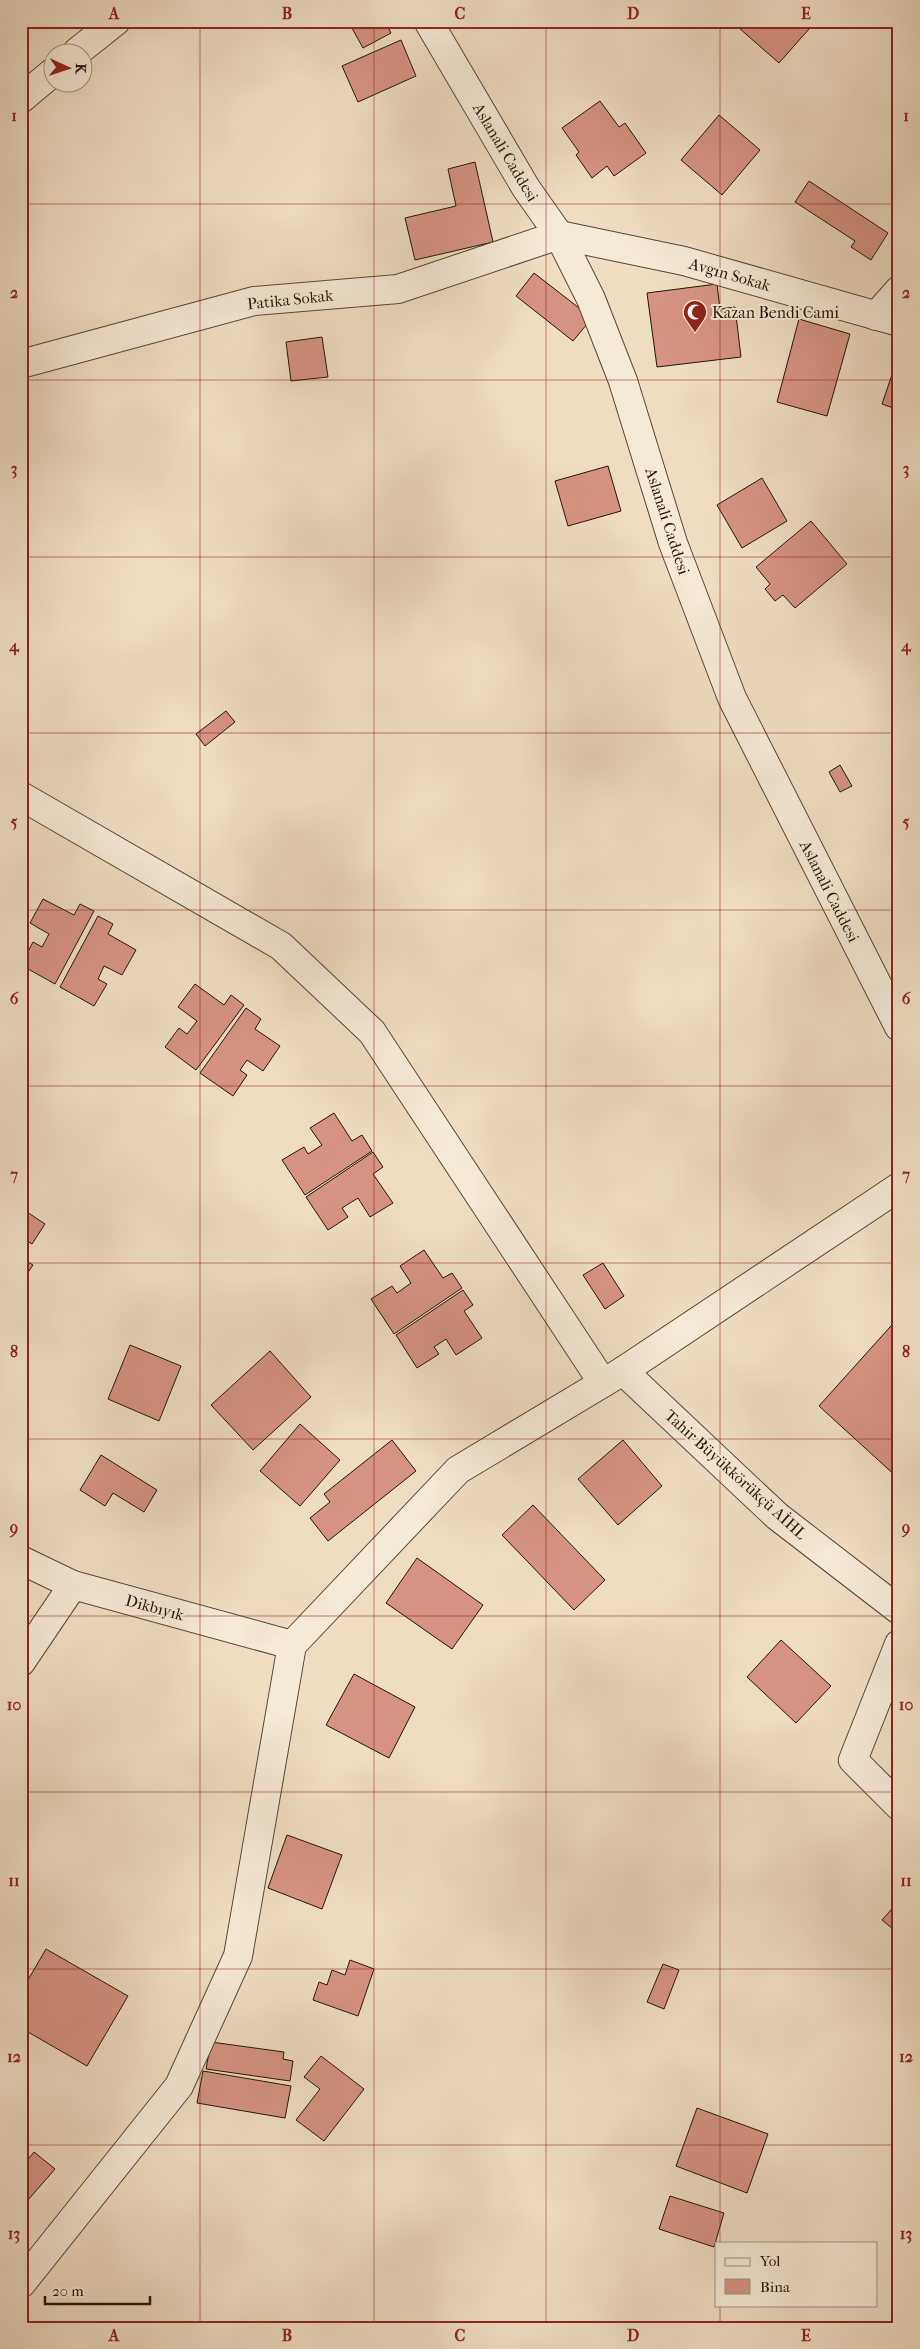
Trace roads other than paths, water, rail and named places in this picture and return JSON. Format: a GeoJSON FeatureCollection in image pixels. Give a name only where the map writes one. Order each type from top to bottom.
{"type":"FeatureCollection","features":[{"type":"Feature","properties":{"kind":"street"},"geometry":{"type":"LineString","coordinates":[[90,42],[116,21]]}},
{"type":"Feature","properties":{"kind":"street","name":"Aslanali Caddesi"},"geometry":{"type":"LineString","coordinates":[[428,21],[526,188],[558,235],[591,299],[623,381],[673,543],[732,698],[899,1027]]}},
{"type":"Feature","properties":{"kind":"street"},"geometry":{"type":"LineString","coordinates":[[21,99],[42,81]]}},
{"type":"Feature","properties":{"kind":"street","name":"Avgın Sokak"},"geometry":{"type":"LineString","coordinates":[[558,235],[684,261],[887,319]]}},
{"type":"Feature","properties":{"kind":"street","name":"Patika Sokak"},"geometry":{"type":"LineString","coordinates":[[21,364],[254,300],[398,289],[558,235]]}},
{"type":"Feature","properties":{"kind":"street"},"geometry":{"type":"LineString","coordinates":[[887,319],[899,290]]}},
{"type":"Feature","properties":{"kind":"street","name":"Tahir Büyükkörükçü AİHL"},"geometry":{"type":"LineString","coordinates":[[21,796],[281,946],[372,1032],[613,1377],[777,1516],[899,1610]]}},
{"type":"Feature","properties":{"kind":"street"},"geometry":{"type":"LineString","coordinates":[[21,2284],[179,2086],[238,1956],[292,1645],[458,1470],[613,1377],[899,1187]]}},
{"type":"Feature","properties":{"kind":"street","name":"Dikbıyık"},"geometry":{"type":"LineString","coordinates":[[21,1560],[73,1585],[292,1645]]}},
{"type":"Feature","properties":{"kind":"street"},"geometry":{"type":"LineString","coordinates":[[21,1662],[73,1585]]}},
{"type":"Feature","properties":{"kind":"street"},"geometry":{"type":"LineString","coordinates":[[899,1644],[853,1760],[899,1806]]}},
{"type":"Feature","properties":{"kind":"place","name":"Kazan Bendi Cami"},"geometry":{"type":"Point","coordinates":[695,333]}}]}
